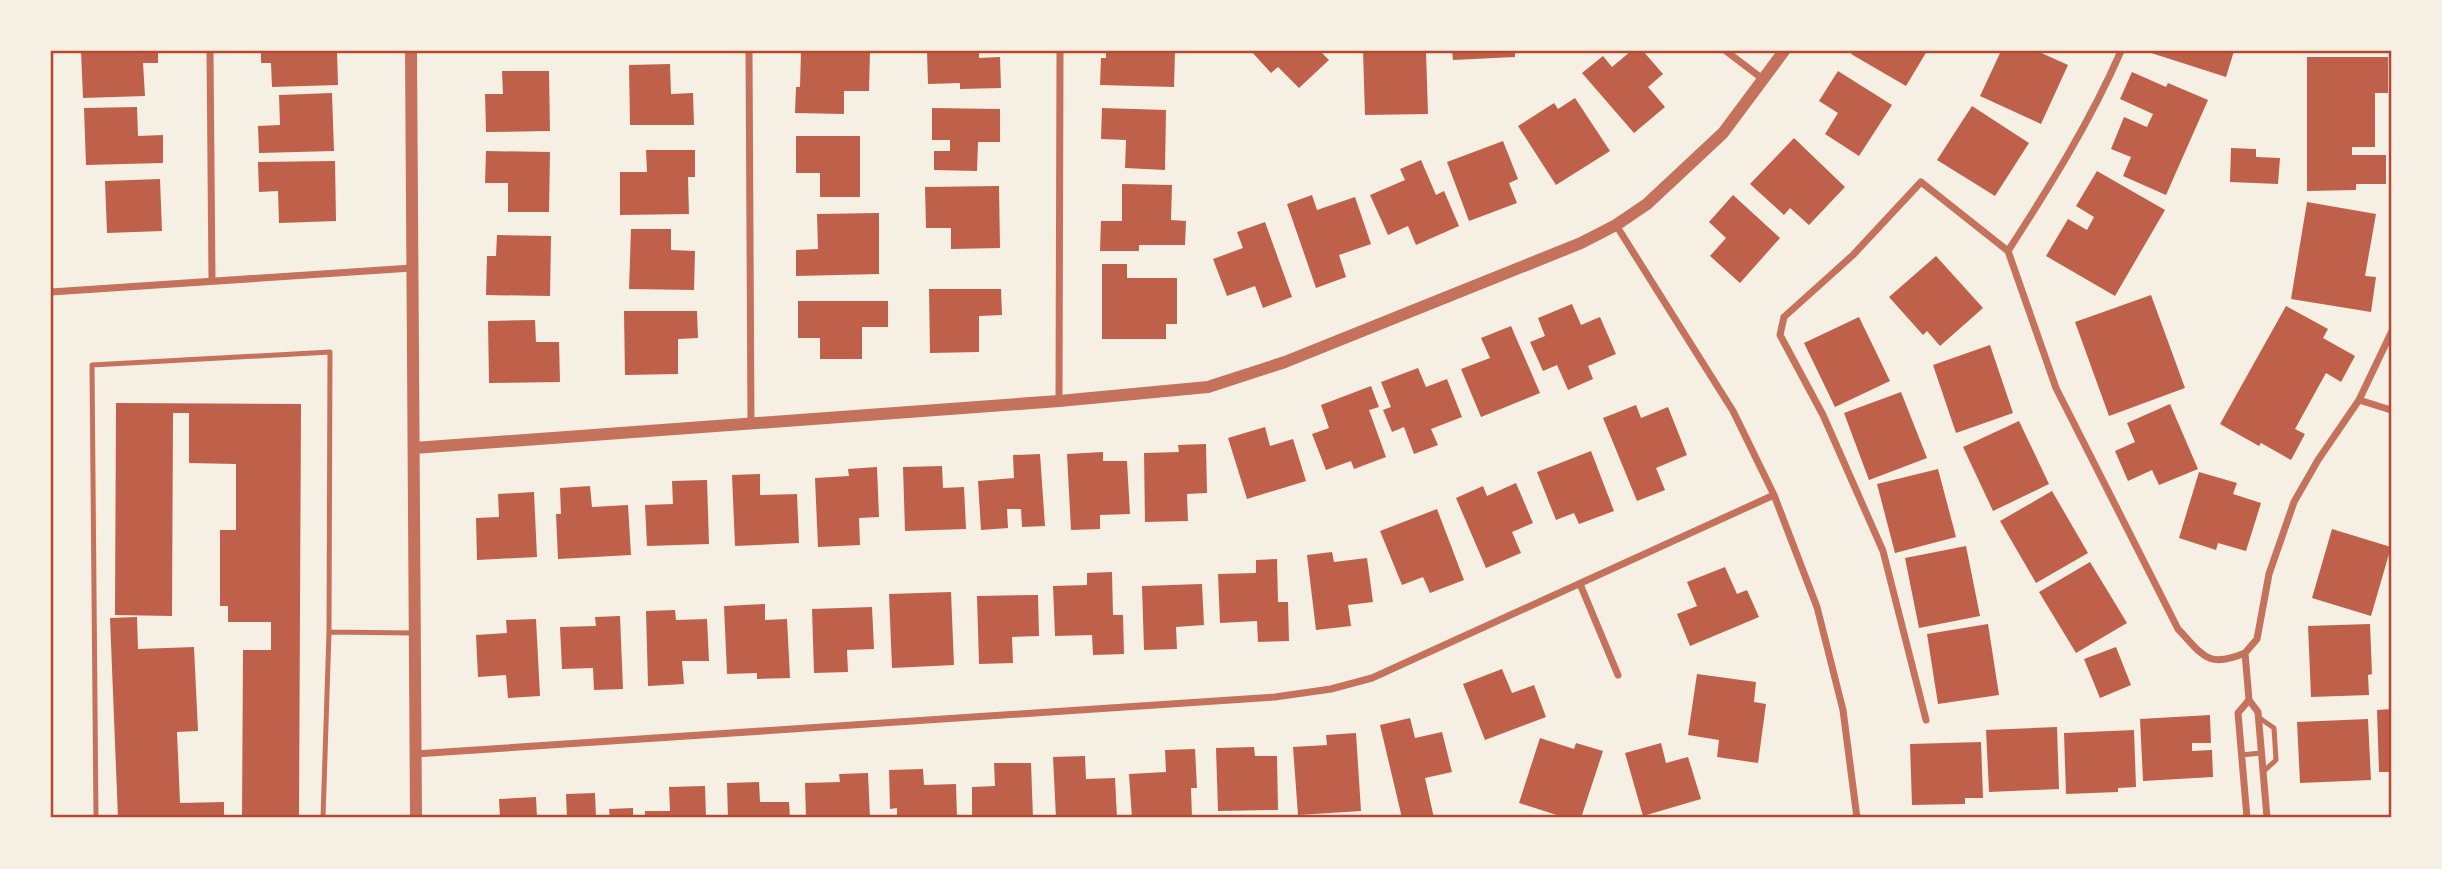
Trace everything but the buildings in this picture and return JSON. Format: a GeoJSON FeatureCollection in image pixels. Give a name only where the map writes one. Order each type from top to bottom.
{"type":"FeatureCollection","features":[{"type":"Feature","properties":{"kind":"street"},"geometry":{"type":"LineString","coordinates":[[210,51],[212,280]]}},
{"type":"Feature","properties":{"kind":"street"},"geometry":{"type":"LineString","coordinates":[[411,51],[416,818]]}},
{"type":"Feature","properties":{"kind":"street"},"geometry":{"type":"LineString","coordinates":[[749,51],[751,424]]}},
{"type":"Feature","properties":{"kind":"street"},"geometry":{"type":"LineString","coordinates":[[1059,401],[1060,51]]}},
{"type":"Feature","properties":{"kind":"street"},"geometry":{"type":"LineString","coordinates":[[1726,51],[1764,79]]}},
{"type":"Feature","properties":{"kind":"street"},"geometry":{"type":"LineString","coordinates":[[414,448],[1059,401],[1208,387],[1285,362],[1581,243],[1616,225],[1647,204],[1723,133],[1784,51]]}},
{"type":"Feature","properties":{"kind":"street"},"geometry":{"type":"LineString","coordinates":[[2008,251],[2068,156],[2121,51]]}},
{"type":"Feature","properties":{"kind":"street"},"geometry":{"type":"LineString","coordinates":[[1926,720],[1882,551],[1823,415],[1780,335],[1784,317],[1853,255],[1921,182],[2008,251],[2056,388],[2178,629],[2207,659],[2227,661],[2245,653],[2258,639],[2269,573],[2294,502],[2318,460],[2359,400],[2391,333]]}},
{"type":"Feature","properties":{"kind":"street"},"geometry":{"type":"LineString","coordinates":[[1616,225],[1733,411],[1774,495],[1817,607],[1843,710],[1857,818]]}},
{"type":"Feature","properties":{"kind":"street"},"geometry":{"type":"LineString","coordinates":[[51,292],[412,268]]}},
{"type":"Feature","properties":{"kind":"street"},"geometry":{"type":"LineString","coordinates":[[2359,400],[2391,410]]}},
{"type":"Feature","properties":{"kind":"street"},"geometry":{"type":"LineString","coordinates":[[415,754],[1275,697],[1331,689],[1373,678],[1774,495]]}},
{"type":"Feature","properties":{"kind":"street"},"geometry":{"type":"LineString","coordinates":[[1580,584],[1618,676]]}},
{"type":"Feature","properties":{"kind":"street"},"geometry":{"type":"LineString","coordinates":[[2245,653],[2249,700],[2258,712],[2267,818]]}},
{"type":"Feature","properties":{"kind":"street"},"geometry":{"type":"LineString","coordinates":[[2246,818],[2238,713],[2249,700]]}},
{"type":"Feature","properties":{"kind":"lane"},"geometry":{"type":"LineString","coordinates":[[96,818],[92,365],[330,352],[329,632],[323,818]]}},
{"type":"Feature","properties":{"kind":"lane"},"geometry":{"type":"LineString","coordinates":[[329,632],[414,633]]}},
{"type":"Feature","properties":{"kind":"lane"},"geometry":{"type":"LineString","coordinates":[[2258,717],[2274,728],[2276,760],[2263,772]]}},
{"type":"Feature","properties":{"kind":"lane"},"geometry":{"type":"LineString","coordinates":[[2241,755],[2261,753]]}}]}
